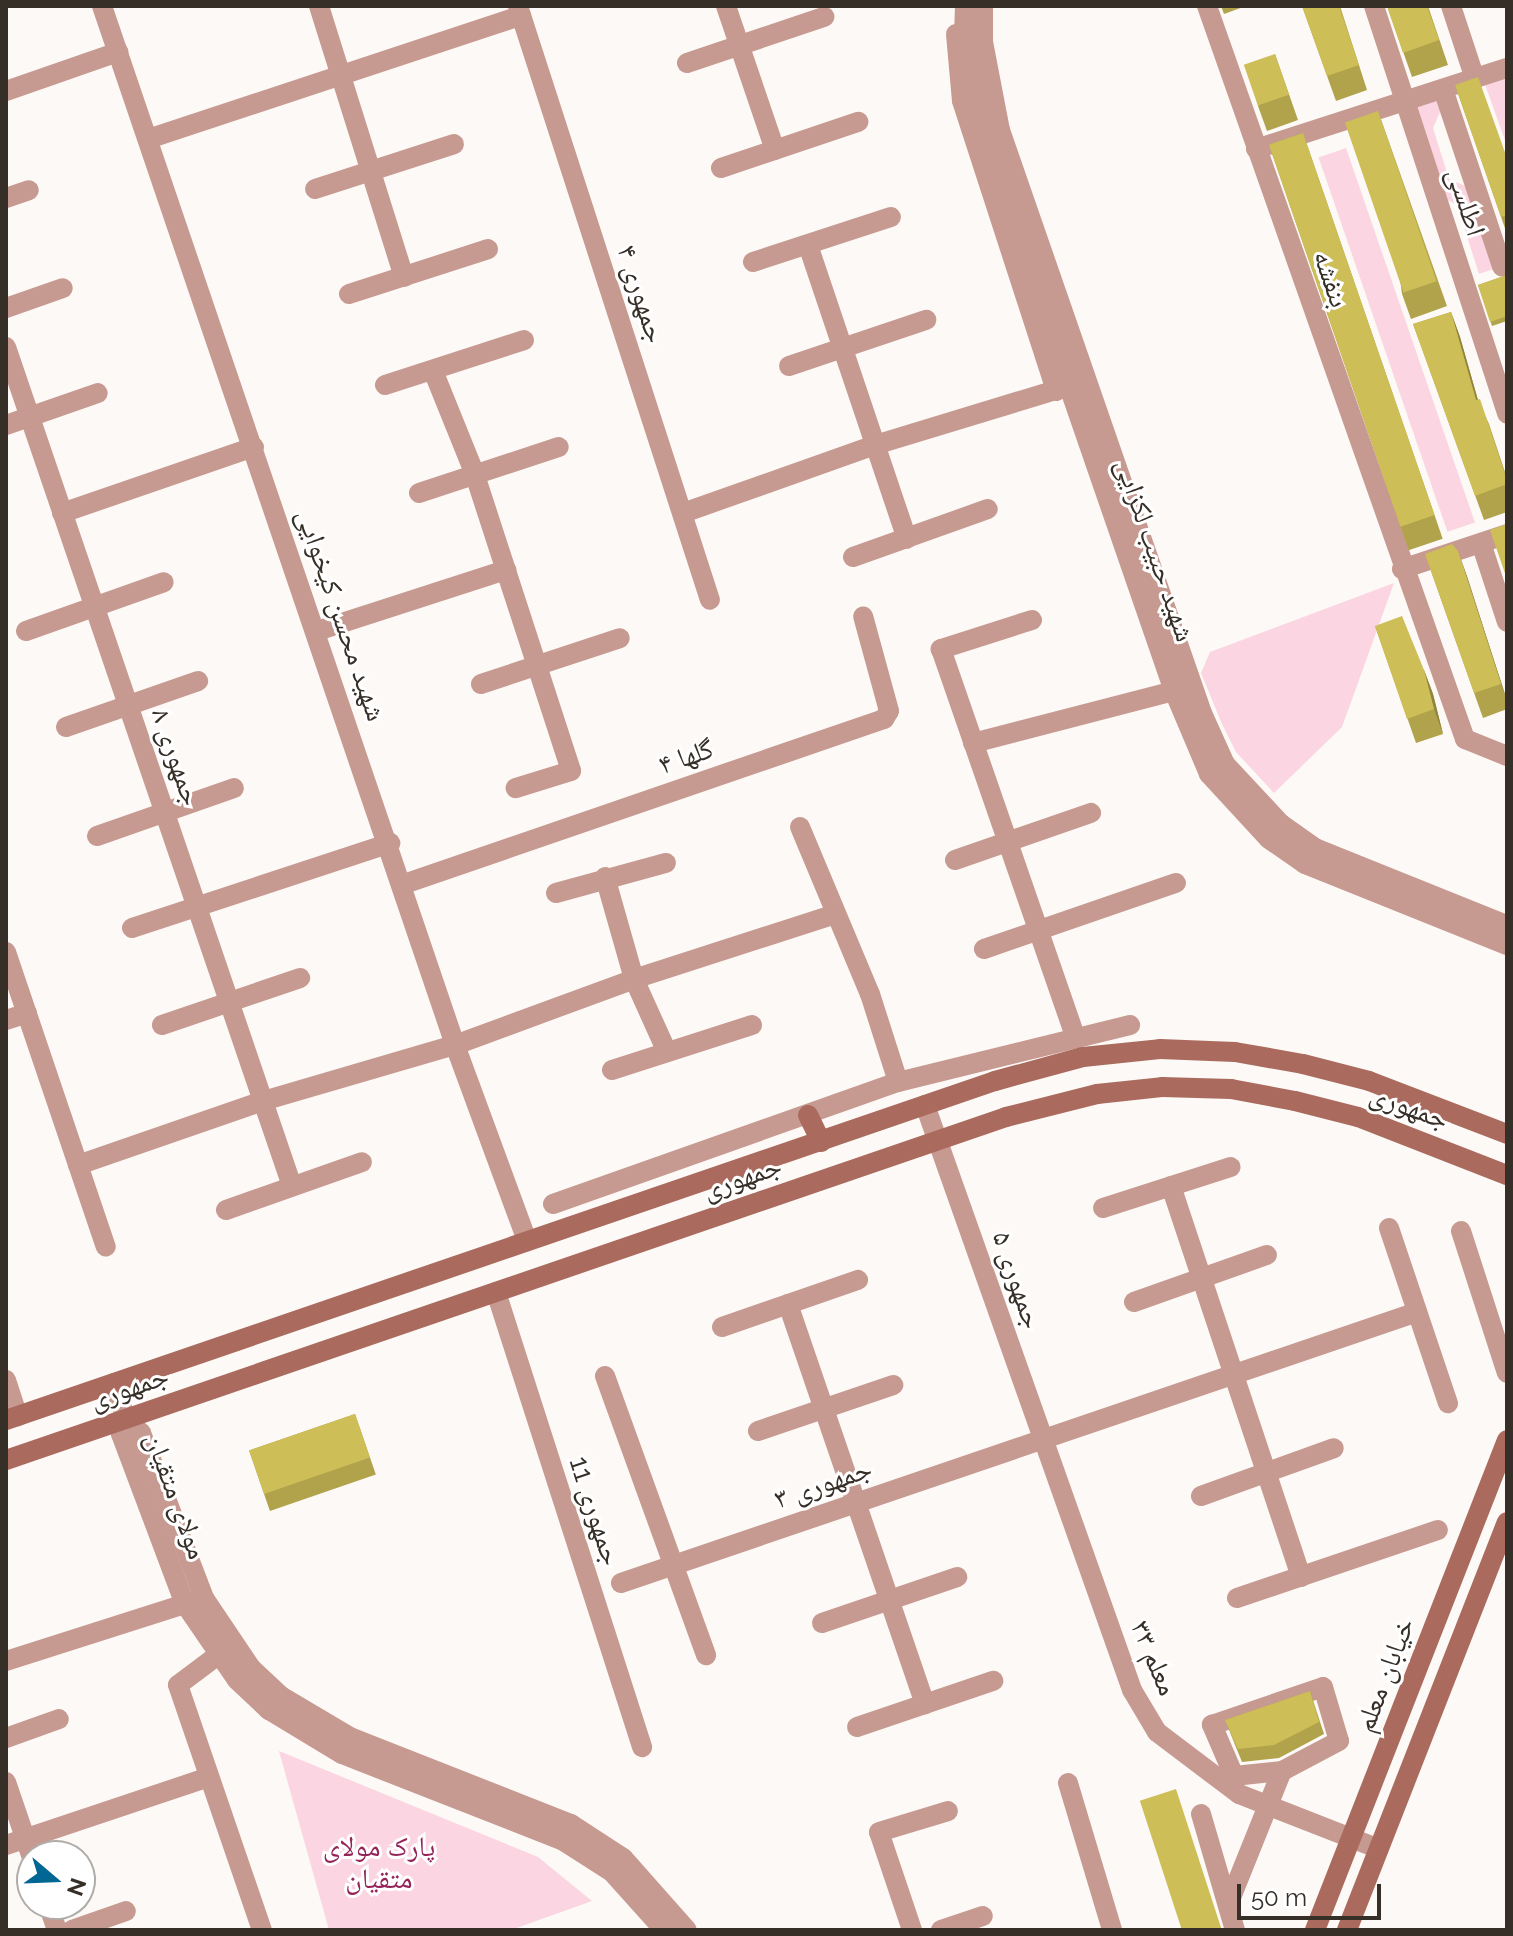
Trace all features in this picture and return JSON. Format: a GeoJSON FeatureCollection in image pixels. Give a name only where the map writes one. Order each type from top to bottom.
{"type":"FeatureCollection","features":[{"type":"Feature","properties":{"kind":"main road","name":"جمهوری"},"geometry":{"type":"LineString","coordinates":[[12,1418],[925,1105],[1083,1057],[1160,1049],[1235,1052],[1369,1081],[1507,1134]]}},
{"type":"Feature","properties":{"kind":"main road","name":"جمهوری"},"geometry":{"type":"LineString","coordinates":[[6,1460],[939,1140],[1097,1094],[1162,1087],[1231,1089],[1358,1117],[1507,1175]]}},
{"type":"Feature","properties":{"kind":"main road"},"geometry":{"type":"LineString","coordinates":[[808,1115],[821,1142]]}},
{"type":"Feature","properties":{"kind":"main road","name":"خیابان معلم"},"geometry":{"type":"LineString","coordinates":[[1315,1930],[1507,1440]]}},
{"type":"Feature","properties":{"kind":"main road","name":"خیابان معلم"},"geometry":{"type":"LineString","coordinates":[[1347,1930],[1507,1522]]}},
{"type":"Feature","properties":{"kind":"street","name":"شهید محسن کیخوایی"},"geometry":{"type":"LineString","coordinates":[[102,6],[404,884],[455,1045],[527,1241]]}},
{"type":"Feature","properties":{"kind":"street"},"geometry":{"type":"LineString","coordinates":[[319,6],[404,277]]}},
{"type":"Feature","properties":{"kind":"street"},"geometry":{"type":"LineString","coordinates":[[726,6],[775,150]]}},
{"type":"Feature","properties":{"kind":"street"},"geometry":{"type":"LineString","coordinates":[[683,513],[875,445],[1071,386],[962,101],[956,6]]}},
{"type":"Feature","properties":{"kind":"street","name":"شهید حبیب لکزایی"},"geometry":{"type":"LineString","coordinates":[[965,6],[964,43],[982,135],[1172,656],[1225,764],[1281,824],[1351,866],[1507,925]]}},
{"type":"Feature","properties":{"kind":"street","name":"شهید حبیب لکزایی"},"geometry":{"type":"LineString","coordinates":[[983,6],[983,42],[1000,130],[1071,386]]}},
{"type":"Feature","properties":{"kind":"street","name":"بنفشه"},"geometry":{"type":"LineString","coordinates":[[1207,6],[1402,569],[1465,739],[1507,756]]}},
{"type":"Feature","properties":{"kind":"street","name":"اطلسی"},"geometry":{"type":"LineString","coordinates":[[1374,6],[1507,414]]}},
{"type":"Feature","properties":{"kind":"street"},"geometry":{"type":"LineString","coordinates":[[1451,6],[1475,79]]}},
{"type":"Feature","properties":{"kind":"street"},"geometry":{"type":"LineString","coordinates":[[148,139],[519,11]]}},
{"type":"Feature","properties":{"kind":"street","name":"جمهوری ۴"},"geometry":{"type":"LineString","coordinates":[[519,11],[710,600]]}},
{"type":"Feature","properties":{"kind":"street"},"geometry":{"type":"LineString","coordinates":[[687,63],[824,17]]}},
{"type":"Feature","properties":{"kind":"street"},"geometry":{"type":"LineString","coordinates":[[6,91],[118,52]]}},
{"type":"Feature","properties":{"kind":"street"},"geometry":{"type":"LineString","coordinates":[[1256,149],[1507,68]]}},
{"type":"Feature","properties":{"kind":"street"},"geometry":{"type":"LineString","coordinates":[[1443,89],[1502,266]]}},
{"type":"Feature","properties":{"kind":"street"},"geometry":{"type":"LineString","coordinates":[[721,168],[858,122]]}},
{"type":"Feature","properties":{"kind":"street"},"geometry":{"type":"LineString","coordinates":[[315,189],[454,144]]}},
{"type":"Feature","properties":{"kind":"street"},"geometry":{"type":"LineString","coordinates":[[6,198],[29,190]]}},
{"type":"Feature","properties":{"kind":"street"},"geometry":{"type":"LineString","coordinates":[[753,262],[891,217]]}},
{"type":"Feature","properties":{"kind":"street"},"geometry":{"type":"LineString","coordinates":[[808,245],[907,539]]}},
{"type":"Feature","properties":{"kind":"street"},"geometry":{"type":"LineString","coordinates":[[349,294],[488,249]]}},
{"type":"Feature","properties":{"kind":"street"},"geometry":{"type":"LineString","coordinates":[[6,308],[63,288]]}},
{"type":"Feature","properties":{"kind":"street"},"geometry":{"type":"LineString","coordinates":[[789,366],[926,320]]}},
{"type":"Feature","properties":{"kind":"street"},"geometry":{"type":"LineString","coordinates":[[385,385],[434,373],[524,340]]}},
{"type":"Feature","properties":{"kind":"street","name":"جمهوری ۸"},"geometry":{"type":"LineString","coordinates":[[6,347],[292,1186]]}},
{"type":"Feature","properties":{"kind":"street"},"geometry":{"type":"LineString","coordinates":[[434,373],[474,472],[540,663],[571,771],[516,788]]}},
{"type":"Feature","properties":{"kind":"street"},"geometry":{"type":"LineString","coordinates":[[6,425],[98,393]]}},
{"type":"Feature","properties":{"kind":"street"},"geometry":{"type":"LineString","coordinates":[[62,513],[254,447]]}},
{"type":"Feature","properties":{"kind":"street"},"geometry":{"type":"LineString","coordinates":[[419,493],[474,472],[559,447]]}},
{"type":"Feature","properties":{"kind":"street"},"geometry":{"type":"LineString","coordinates":[[853,557],[988,509]]}},
{"type":"Feature","properties":{"kind":"street"},"geometry":{"type":"LineString","coordinates":[[1402,569],[1507,534]]}},
{"type":"Feature","properties":{"kind":"street"},"geometry":{"type":"LineString","coordinates":[[1481,543],[1507,622]]}},
{"type":"Feature","properties":{"kind":"street"},"geometry":{"type":"LineString","coordinates":[[317,631],[506,570]]}},
{"type":"Feature","properties":{"kind":"street"},"geometry":{"type":"LineString","coordinates":[[26,631],[164,582]]}},
{"type":"Feature","properties":{"kind":"street","name":"گلها ۴"},"geometry":{"type":"LineString","coordinates":[[404,884],[884,719],[889,711],[863,616]]}},
{"type":"Feature","properties":{"kind":"street"},"geometry":{"type":"LineString","coordinates":[[1032,620],[941,649],[1035,930],[1075,1036]]}},
{"type":"Feature","properties":{"kind":"street"},"geometry":{"type":"LineString","coordinates":[[481,684],[620,638]]}},
{"type":"Feature","properties":{"kind":"street","name":"شهید حبیب لکزایی"},"geometry":{"type":"LineString","coordinates":[[1172,656],[1174,691],[1209,774],[1269,839],[1344,883],[1507,945]]}},
{"type":"Feature","properties":{"kind":"street"},"geometry":{"type":"LineString","coordinates":[[66,727],[198,681]]}},
{"type":"Feature","properties":{"kind":"street"},"geometry":{"type":"LineString","coordinates":[[973,743],[1174,691]]}},
{"type":"Feature","properties":{"kind":"street"},"geometry":{"type":"LineString","coordinates":[[97,836],[234,788]]}},
{"type":"Feature","properties":{"kind":"street"},"geometry":{"type":"LineString","coordinates":[[955,860],[1091,813]]}},
{"type":"Feature","properties":{"kind":"street"},"geometry":{"type":"LineString","coordinates":[[800,827],[870,994],[898,1082]]}},
{"type":"Feature","properties":{"kind":"street"},"geometry":{"type":"LineString","coordinates":[[132,928],[390,843]]}},
{"type":"Feature","properties":{"kind":"street"},"geometry":{"type":"LineString","coordinates":[[556,893],[605,877],[666,863]]}},
{"type":"Feature","properties":{"kind":"street"},"geometry":{"type":"LineString","coordinates":[[605,877],[634,979],[667,1052]]}},
{"type":"Feature","properties":{"kind":"street"},"geometry":{"type":"LineString","coordinates":[[984,949],[1176,883]]}},
{"type":"Feature","properties":{"kind":"street"},"geometry":{"type":"LineString","coordinates":[[78,1165],[263,1101],[455,1045],[634,979],[835,914]]}},
{"type":"Feature","properties":{"kind":"street"},"geometry":{"type":"LineString","coordinates":[[6,952],[106,1247]]}},
{"type":"Feature","properties":{"kind":"street"},"geometry":{"type":"LineString","coordinates":[[162,1025],[300,978]]}},
{"type":"Feature","properties":{"kind":"street"},"geometry":{"type":"LineString","coordinates":[[6,1020],[27,1013]]}},
{"type":"Feature","properties":{"kind":"street"},"geometry":{"type":"LineString","coordinates":[[612,1070],[752,1025]]}},
{"type":"Feature","properties":{"kind":"street"},"geometry":{"type":"LineString","coordinates":[[553,1204],[898,1082],[1075,1036],[1130,1025]]}},
{"type":"Feature","properties":{"kind":"street","name":"جمهوری ۵"},"geometry":{"type":"LineString","coordinates":[[925,1105],[1043,1439]]}},
{"type":"Feature","properties":{"kind":"street"},"geometry":{"type":"LineString","coordinates":[[226,1210],[362,1162]]}},
{"type":"Feature","properties":{"kind":"street"},"geometry":{"type":"LineString","coordinates":[[1103,1208],[1231,1167]]}},
{"type":"Feature","properties":{"kind":"street"},"geometry":{"type":"LineString","coordinates":[[1171,1186],[1301,1577]]}},
{"type":"Feature","properties":{"kind":"street"},"geometry":{"type":"LineString","coordinates":[[1389,1228],[1448,1403]]}},
{"type":"Feature","properties":{"kind":"street"},"geometry":{"type":"LineString","coordinates":[[1461,1231],[1507,1373]]}},
{"type":"Feature","properties":{"kind":"street"},"geometry":{"type":"LineString","coordinates":[[1134,1302],[1267,1255]]}},
{"type":"Feature","properties":{"kind":"street"},"geometry":{"type":"LineString","coordinates":[[722,1327],[858,1280]]}},
{"type":"Feature","properties":{"kind":"street","name":"جمهوری 11"},"geometry":{"type":"LineString","coordinates":[[496,1292],[642,1747]]}},
{"type":"Feature","properties":{"kind":"street"},"geometry":{"type":"LineString","coordinates":[[788,1304],[925,1704]]}},
{"type":"Feature","properties":{"kind":"street","name":"جمهوری ۳"},"geometry":{"type":"LineString","coordinates":[[621,1583],[1417,1312]]}},
{"type":"Feature","properties":{"kind":"street"},"geometry":{"type":"LineString","coordinates":[[605,1376],[706,1655]]}},
{"type":"Feature","properties":{"kind":"street"},"geometry":{"type":"LineString","coordinates":[[6,1380],[12,1418]]}},
{"type":"Feature","properties":{"kind":"street","name":"مولای متقیان"},"geometry":{"type":"LineString","coordinates":[[114,1383],[126,1419],[121,1434],[218,1655],[269,1710],[306,1736],[562,1840],[612,1872],[664,1930]]}},
{"type":"Feature","properties":{"kind":"street"},"geometry":{"type":"LineString","coordinates":[[758,1431],[893,1385]]}},
{"type":"Feature","properties":{"kind":"street","name":"معلم ۳۳"},"geometry":{"type":"LineString","coordinates":[[1043,1439],[1132,1690],[1157,1732],[1195,1765],[1239,1794],[1379,1849]]}},
{"type":"Feature","properties":{"kind":"street"},"geometry":{"type":"LineString","coordinates":[[1201,1496],[1334,1448]]}},
{"type":"Feature","properties":{"kind":"street"},"geometry":{"type":"LineString","coordinates":[[1237,1598],[1438,1530]]}},
{"type":"Feature","properties":{"kind":"street"},"geometry":{"type":"LineString","coordinates":[[822,1623],[957,1577]]}},
{"type":"Feature","properties":{"kind":"street"},"geometry":{"type":"LineString","coordinates":[[6,1661],[194,1601]]}},
{"type":"Feature","properties":{"kind":"street","name":"مولای متقیان"},"geometry":{"type":"LineString","coordinates":[[194,1601],[251,1668],[315,1720],[571,1824],[623,1858],[687,1930]]}},
{"type":"Feature","properties":{"kind":"street"},"geometry":{"type":"LineString","coordinates":[[218,1655],[178,1685],[262,1930]]}},
{"type":"Feature","properties":{"kind":"street"},"geometry":{"type":"LineString","coordinates":[[857,1727],[993,1681]]}},
{"type":"Feature","properties":{"kind":"street"},"geometry":{"type":"LineString","coordinates":[[1228,1905],[1271,1806],[1282,1771],[1339,1741],[1323,1687],[1212,1725],[1234,1776],[1282,1771]]}},
{"type":"Feature","properties":{"kind":"street"},"geometry":{"type":"LineString","coordinates":[[6,1738],[59,1719]]}},
{"type":"Feature","properties":{"kind":"street"},"geometry":{"type":"LineString","coordinates":[[40,1840],[209,1777]]}},
{"type":"Feature","properties":{"kind":"street"},"geometry":{"type":"LineString","coordinates":[[6,1782],[19,1840]]}},
{"type":"Feature","properties":{"kind":"street"},"geometry":{"type":"LineString","coordinates":[[1068,1783],[1112,1930]]}},
{"type":"Feature","properties":{"kind":"street"},"geometry":{"type":"LineString","coordinates":[[912,1930],[879,1832],[948,1811]]}},
{"type":"Feature","properties":{"kind":"street"},"geometry":{"type":"LineString","coordinates":[[1201,1814],[1235,1930]]}},
{"type":"Feature","properties":{"kind":"street"},"geometry":{"type":"LineString","coordinates":[[72,1930],[126,1911]]}},
{"type":"Feature","properties":{"kind":"street"},"geometry":{"type":"LineString","coordinates":[[941,1930],[983,1916]]}},
{"type":"Feature","properties":{"kind":"green space"},"geometry":{"type":"Polygon","coordinates":[[[1507,68],[1507,146],[1482,76],[1507,68]]]}},
{"type":"Feature","properties":{"kind":"green space"},"geometry":{"type":"Polygon","coordinates":[[[1446,98],[1433,128],[1449,179],[1477,191],[1502,266],[1479,274],[1457,205],[1434,193],[1404,102],[1446,98]]]}},
{"type":"Feature","properties":{"kind":"green space"},"geometry":{"type":"Polygon","coordinates":[[[1346,148],[1475,522],[1448,532],[1319,157],[1346,148]]]}},
{"type":"Feature","properties":{"kind":"green space"},"geometry":{"type":"Polygon","coordinates":[[[1394,583],[1342,727],[1274,793],[1236,752],[1222,724],[1201,673],[1210,652],[1394,583]]]}},
{"type":"Feature","properties":{"kind":"green space","name":"پارک مولای متقیان"},"geometry":{"type":"Polygon","coordinates":[[[279,1751],[538,1857],[592,1901],[511,1930],[329,1930],[279,1751]]]}},
{"type":"Feature","properties":{"kind":"building"},"geometry":{"type":"Polygon","coordinates":[[[1302,6],[1339,6],[1359,65],[1327,76],[1302,6]]]}},
{"type":"Feature","properties":{"kind":"building"},"geometry":{"type":"Polygon","coordinates":[[[1387,6],[1427,6],[1439,40],[1403,53],[1387,6]]]}},
{"type":"Feature","properties":{"kind":"building"},"geometry":{"type":"Polygon","coordinates":[[[1275,54],[1289,95],[1258,105],[1244,65],[1275,54]]]}},
{"type":"Feature","properties":{"kind":"building"},"geometry":{"type":"Polygon","coordinates":[[[1478,77],[1507,158],[1507,215],[1501,217],[1455,85],[1478,77]]]}},
{"type":"Feature","properties":{"kind":"building"},"geometry":{"type":"Polygon","coordinates":[[[1378,111],[1437,281],[1404,293],[1345,122],[1378,111]]]}},
{"type":"Feature","properties":{"kind":"building"},"geometry":{"type":"Polygon","coordinates":[[[1303,133],[1435,515],[1400,527],[1269,145],[1303,133]]]}},
{"type":"Feature","properties":{"kind":"building"},"geometry":{"type":"Polygon","coordinates":[[[1507,275],[1507,316],[1490,322],[1478,285],[1507,275]]]}},
{"type":"Feature","properties":{"kind":"building"},"geometry":{"type":"Polygon","coordinates":[[[1451,312],[1476,400],[1480,399],[1507,480],[1507,484],[1475,496],[1413,324],[1451,312]]]}},
{"type":"Feature","properties":{"kind":"building"},"geometry":{"type":"Polygon","coordinates":[[[1507,524],[1507,579],[1490,530],[1507,524]]]}},
{"type":"Feature","properties":{"kind":"building"},"geometry":{"type":"Polygon","coordinates":[[[1452,544],[1458,551],[1501,684],[1474,693],[1425,554],[1452,544]]]}},
{"type":"Feature","properties":{"kind":"building"},"geometry":{"type":"Polygon","coordinates":[[[1402,616],[1424,670],[1434,709],[1407,719],[1375,626],[1402,616]]]}},
{"type":"Feature","properties":{"kind":"building"},"geometry":{"type":"Polygon","coordinates":[[[355,1414],[370,1457],[264,1494],[249,1450],[355,1414]]]}},
{"type":"Feature","properties":{"kind":"building"},"geometry":{"type":"Polygon","coordinates":[[[1310,1691],[1319,1722],[1274,1745],[1238,1749],[1225,1720],[1310,1691]]]}},
{"type":"Feature","properties":{"kind":"building"},"geometry":{"type":"Polygon","coordinates":[[[1176,1789],[1222,1930],[1182,1930],[1140,1801],[1176,1789]]]}}]}
